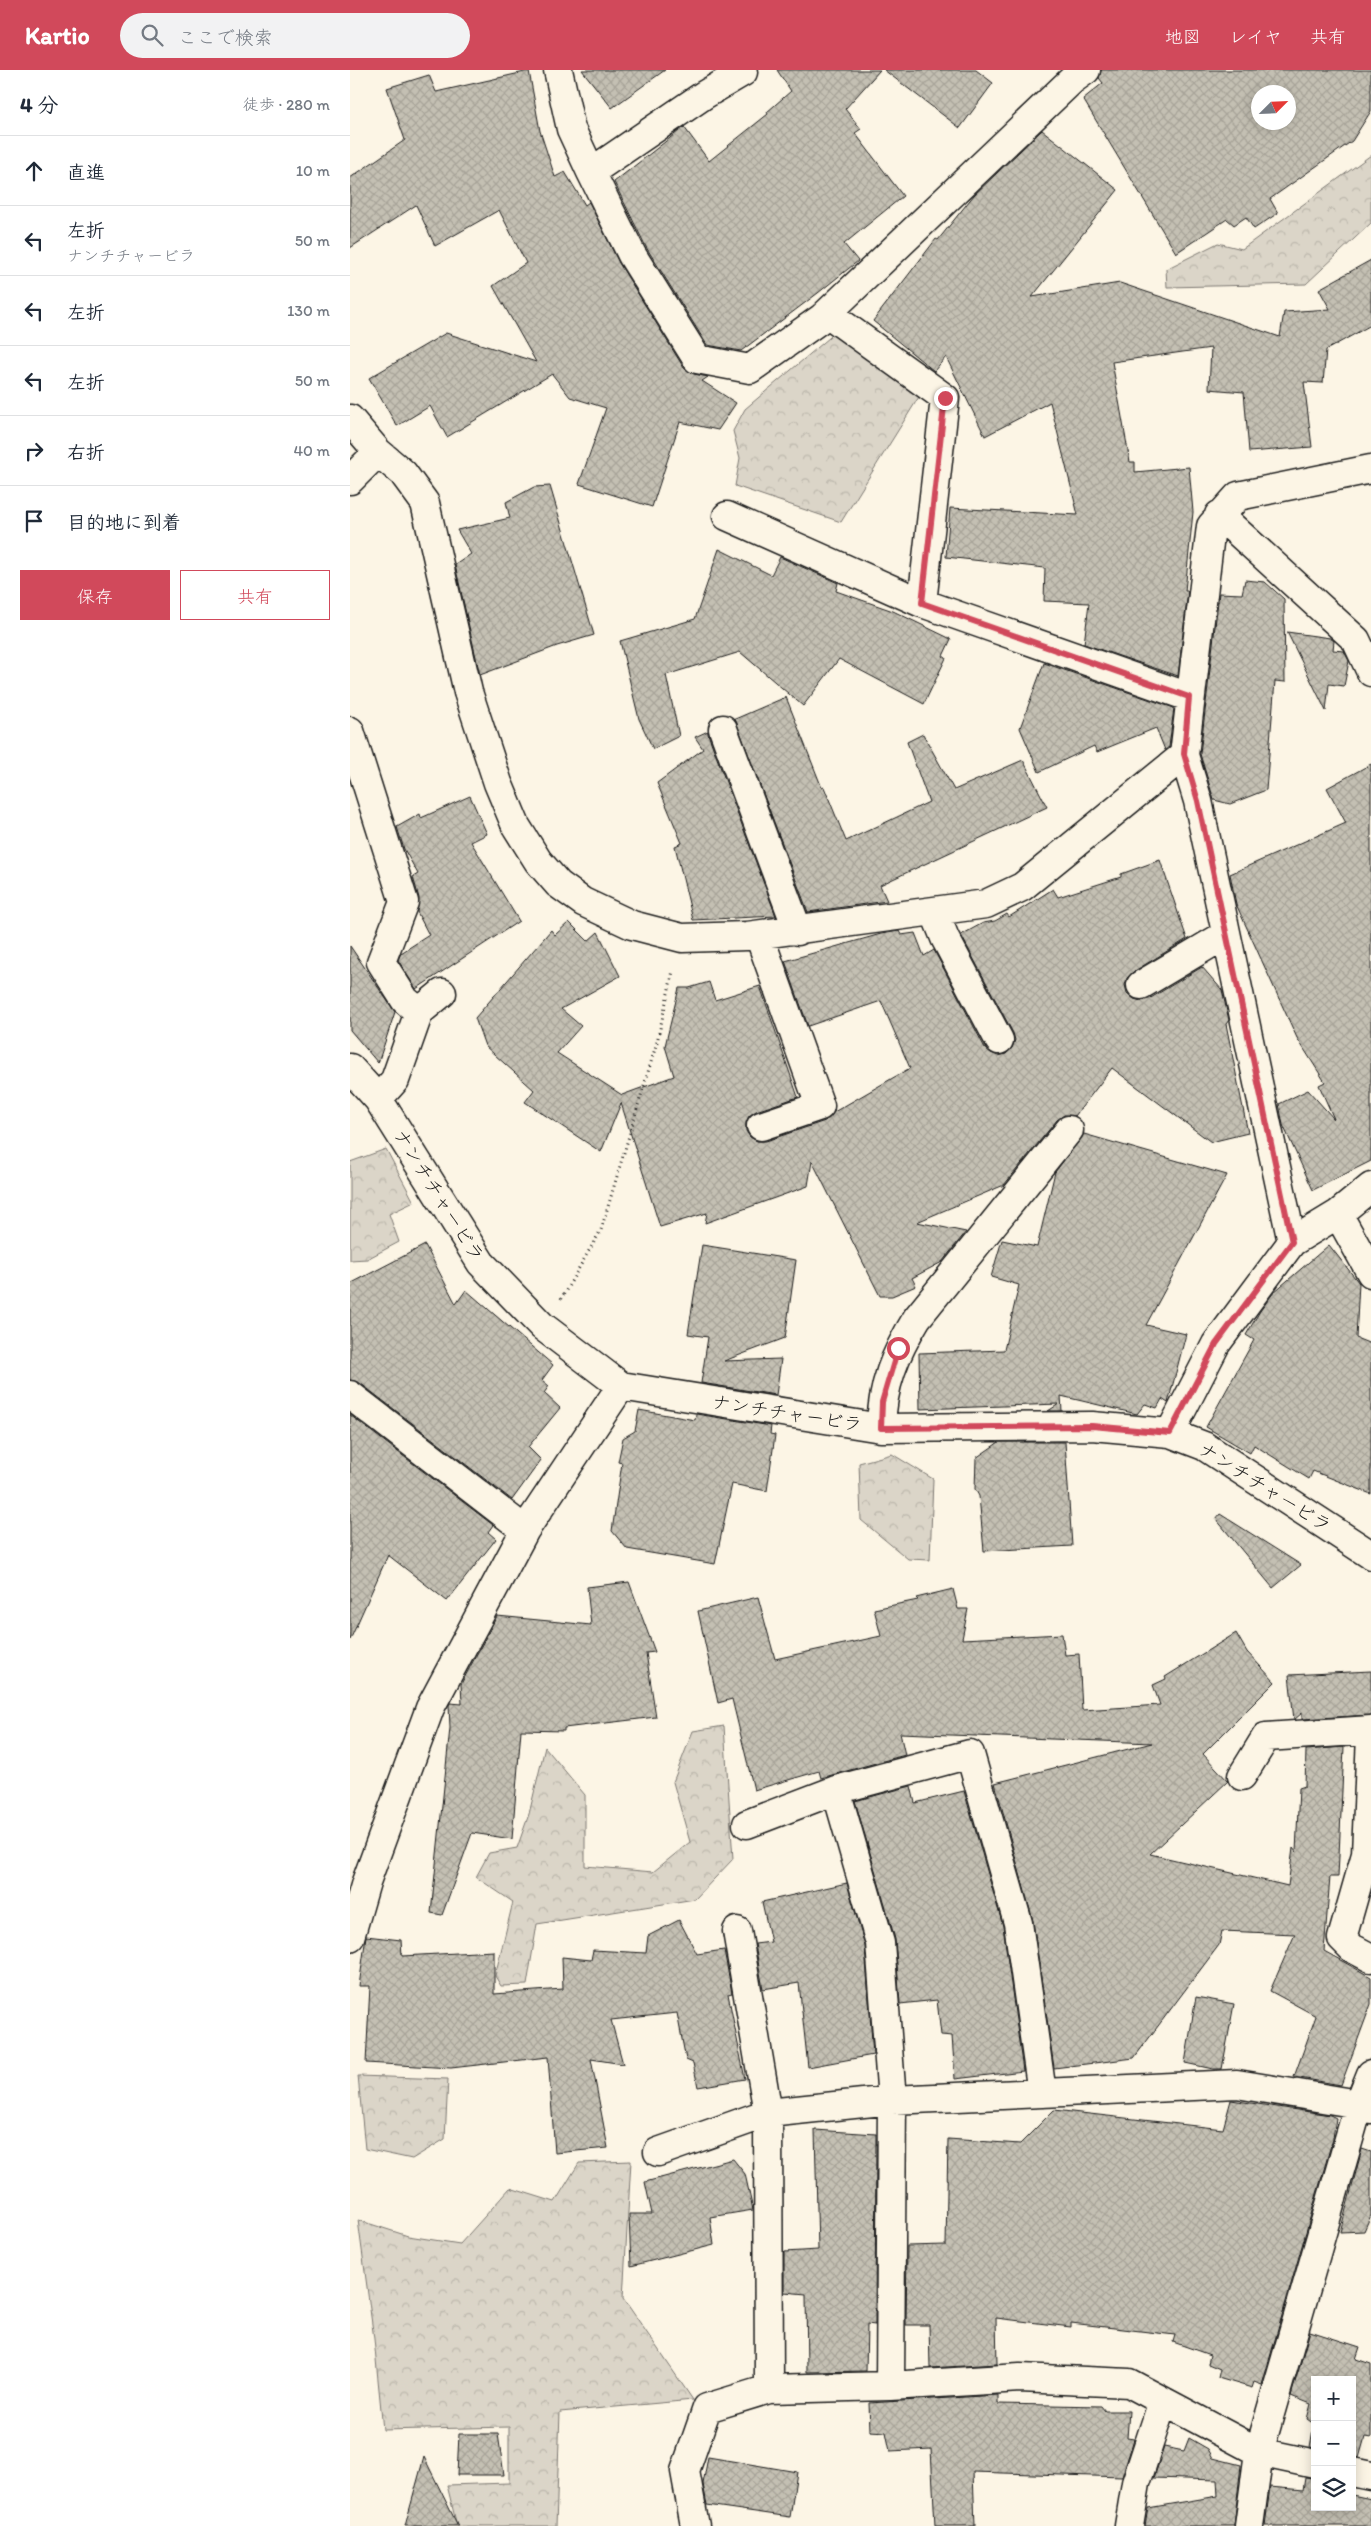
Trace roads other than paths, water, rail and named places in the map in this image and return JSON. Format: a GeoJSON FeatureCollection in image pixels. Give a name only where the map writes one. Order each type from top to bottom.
{"type":"FeatureCollection","features":[{"type":"Feature","properties":{"kind":"street"},"geometry":{"type":"LineString","coordinates":[[558,70],[570,129],[632,255],[697,359],[750,369],[827,313],[1072,80],[1086,70]]}},
{"type":"Feature","properties":{"kind":"street"},"geometry":{"type":"LineString","coordinates":[[591,172],[704,95],[743,72]]}},
{"type":"Feature","properties":{"kind":"street"},"geometry":{"type":"LineString","coordinates":[[827,313],[945,398],[922,603]]}},
{"type":"Feature","properties":{"kind":"street"},"geometry":{"type":"LineString","coordinates":[[350,419],[378,452],[403,473],[425,503],[468,692],[498,783],[516,826],[538,862],[558,884],[583,902],[632,925],[682,938],[759,935],[986,904],[1022,887],[1184,754]]}},
{"type":"Feature","properties":{"kind":"street"},"geometry":{"type":"LineString","coordinates":[[350,480],[378,452]]}},
{"type":"Feature","properties":{"kind":"street"},"geometry":{"type":"LineString","coordinates":[[1292,1242],[1225,935],[1198,801],[1184,754],[1189,697],[1210,526],[1238,496],[1371,469]]}},
{"type":"Feature","properties":{"kind":"street"},"geometry":{"type":"LineString","coordinates":[[1219,515],[1356,640],[1371,672]]}},
{"type":"Feature","properties":{"kind":"street"},"geometry":{"type":"LineString","coordinates":[[726,516],[922,603],[1189,697]]}},
{"type":"Feature","properties":{"kind":"street"},"geometry":{"type":"LineString","coordinates":[[723,728],[798,931]]}},
{"type":"Feature","properties":{"kind":"street"},"geometry":{"type":"LineString","coordinates":[[350,731],[404,902],[381,962],[405,1000],[419,1012]]}},
{"type":"Feature","properties":{"kind":"street"},"geometry":{"type":"LineString","coordinates":[[934,911],[945,938],[999,1040]]}},
{"type":"Feature","properties":{"kind":"street"},"geometry":{"type":"LineString","coordinates":[[759,935],[820,1106],[761,1126]]}},
{"type":"Feature","properties":{"kind":"street"},"geometry":{"type":"LineString","coordinates":[[1141,986],[1225,935]]}},
{"type":"Feature","properties":{"kind":"street"},"geometry":{"type":"LineString","coordinates":[[378,1098],[395,1080],[419,1012],[442,993]]}},
{"type":"Feature","properties":{"kind":"street","name":"ナンチチャービラ"},"geometry":{"type":"LineString","coordinates":[[350,1068],[378,1098],[481,1263],[542,1326],[621,1386],[881,1428],[1092,1426],[1170,1433],[1204,1446],[1371,1555]]}},
{"type":"Feature","properties":{"kind":"street"},"geometry":{"type":"LineString","coordinates":[[881,1428],[882,1402],[898,1348],[918,1318],[1069,1130]]}},
{"type":"Feature","properties":{"kind":"street"},"geometry":{"type":"LineString","coordinates":[[1170,1433],[1216,1344],[1292,1242],[1338,1214],[1371,1187]]}},
{"type":"Feature","properties":{"kind":"street"},"geometry":{"type":"LineString","coordinates":[[1338,1214],[1371,1273]]}},
{"type":"Feature","properties":{"kind":"street"},"geometry":{"type":"LineString","coordinates":[[350,1936],[358,1884],[430,1708],[525,1530],[621,1386]]}},
{"type":"Feature","properties":{"kind":"street"},"geometry":{"type":"LineString","coordinates":[[350,1395],[525,1530]]}},
{"type":"Feature","properties":{"kind":"street"},"geometry":{"type":"LineString","coordinates":[[1242,1776],[1266,1737],[1371,1730]]}},
{"type":"Feature","properties":{"kind":"street"},"geometry":{"type":"LineString","coordinates":[[1371,1734],[1366,1854],[1342,1938],[1352,1948],[1371,1958]]}},
{"type":"Feature","properties":{"kind":"street"},"geometry":{"type":"LineString","coordinates":[[747,1824],[836,1790],[970,1754],[1018,1923],[1042,2093]]}},
{"type":"Feature","properties":{"kind":"street"},"geometry":{"type":"LineString","coordinates":[[836,1790],[880,1943],[892,2100],[890,2386]]}},
{"type":"Feature","properties":{"kind":"street"},"geometry":{"type":"LineString","coordinates":[[737,1931],[768,2113],[770,2389]]}},
{"type":"Feature","properties":{"kind":"street"},"geometry":{"type":"LineString","coordinates":[[1249,2526],[1259,2452],[1365,2106],[1371,2074]]}},
{"type":"Feature","properties":{"kind":"street"},"geometry":{"type":"LineString","coordinates":[[658,2152],[768,2113],[892,2100],[1236,2084],[1365,2106]]}},
{"type":"Feature","properties":{"kind":"street"},"geometry":{"type":"LineString","coordinates":[[695,2526],[685,2471],[707,2408],[770,2389],[890,2386],[1020,2378],[1129,2383],[1259,2452],[1311,2463]]}},
{"type":"Feature","properties":{"kind":"street"},"geometry":{"type":"LineString","coordinates":[[1129,2526],[1136,2483],[1163,2401]]}},
{"type":"Feature","properties":{"kind":"street"},"geometry":{"type":"LineString","coordinates":[[1356,2473],[1371,2476]]}}]}
